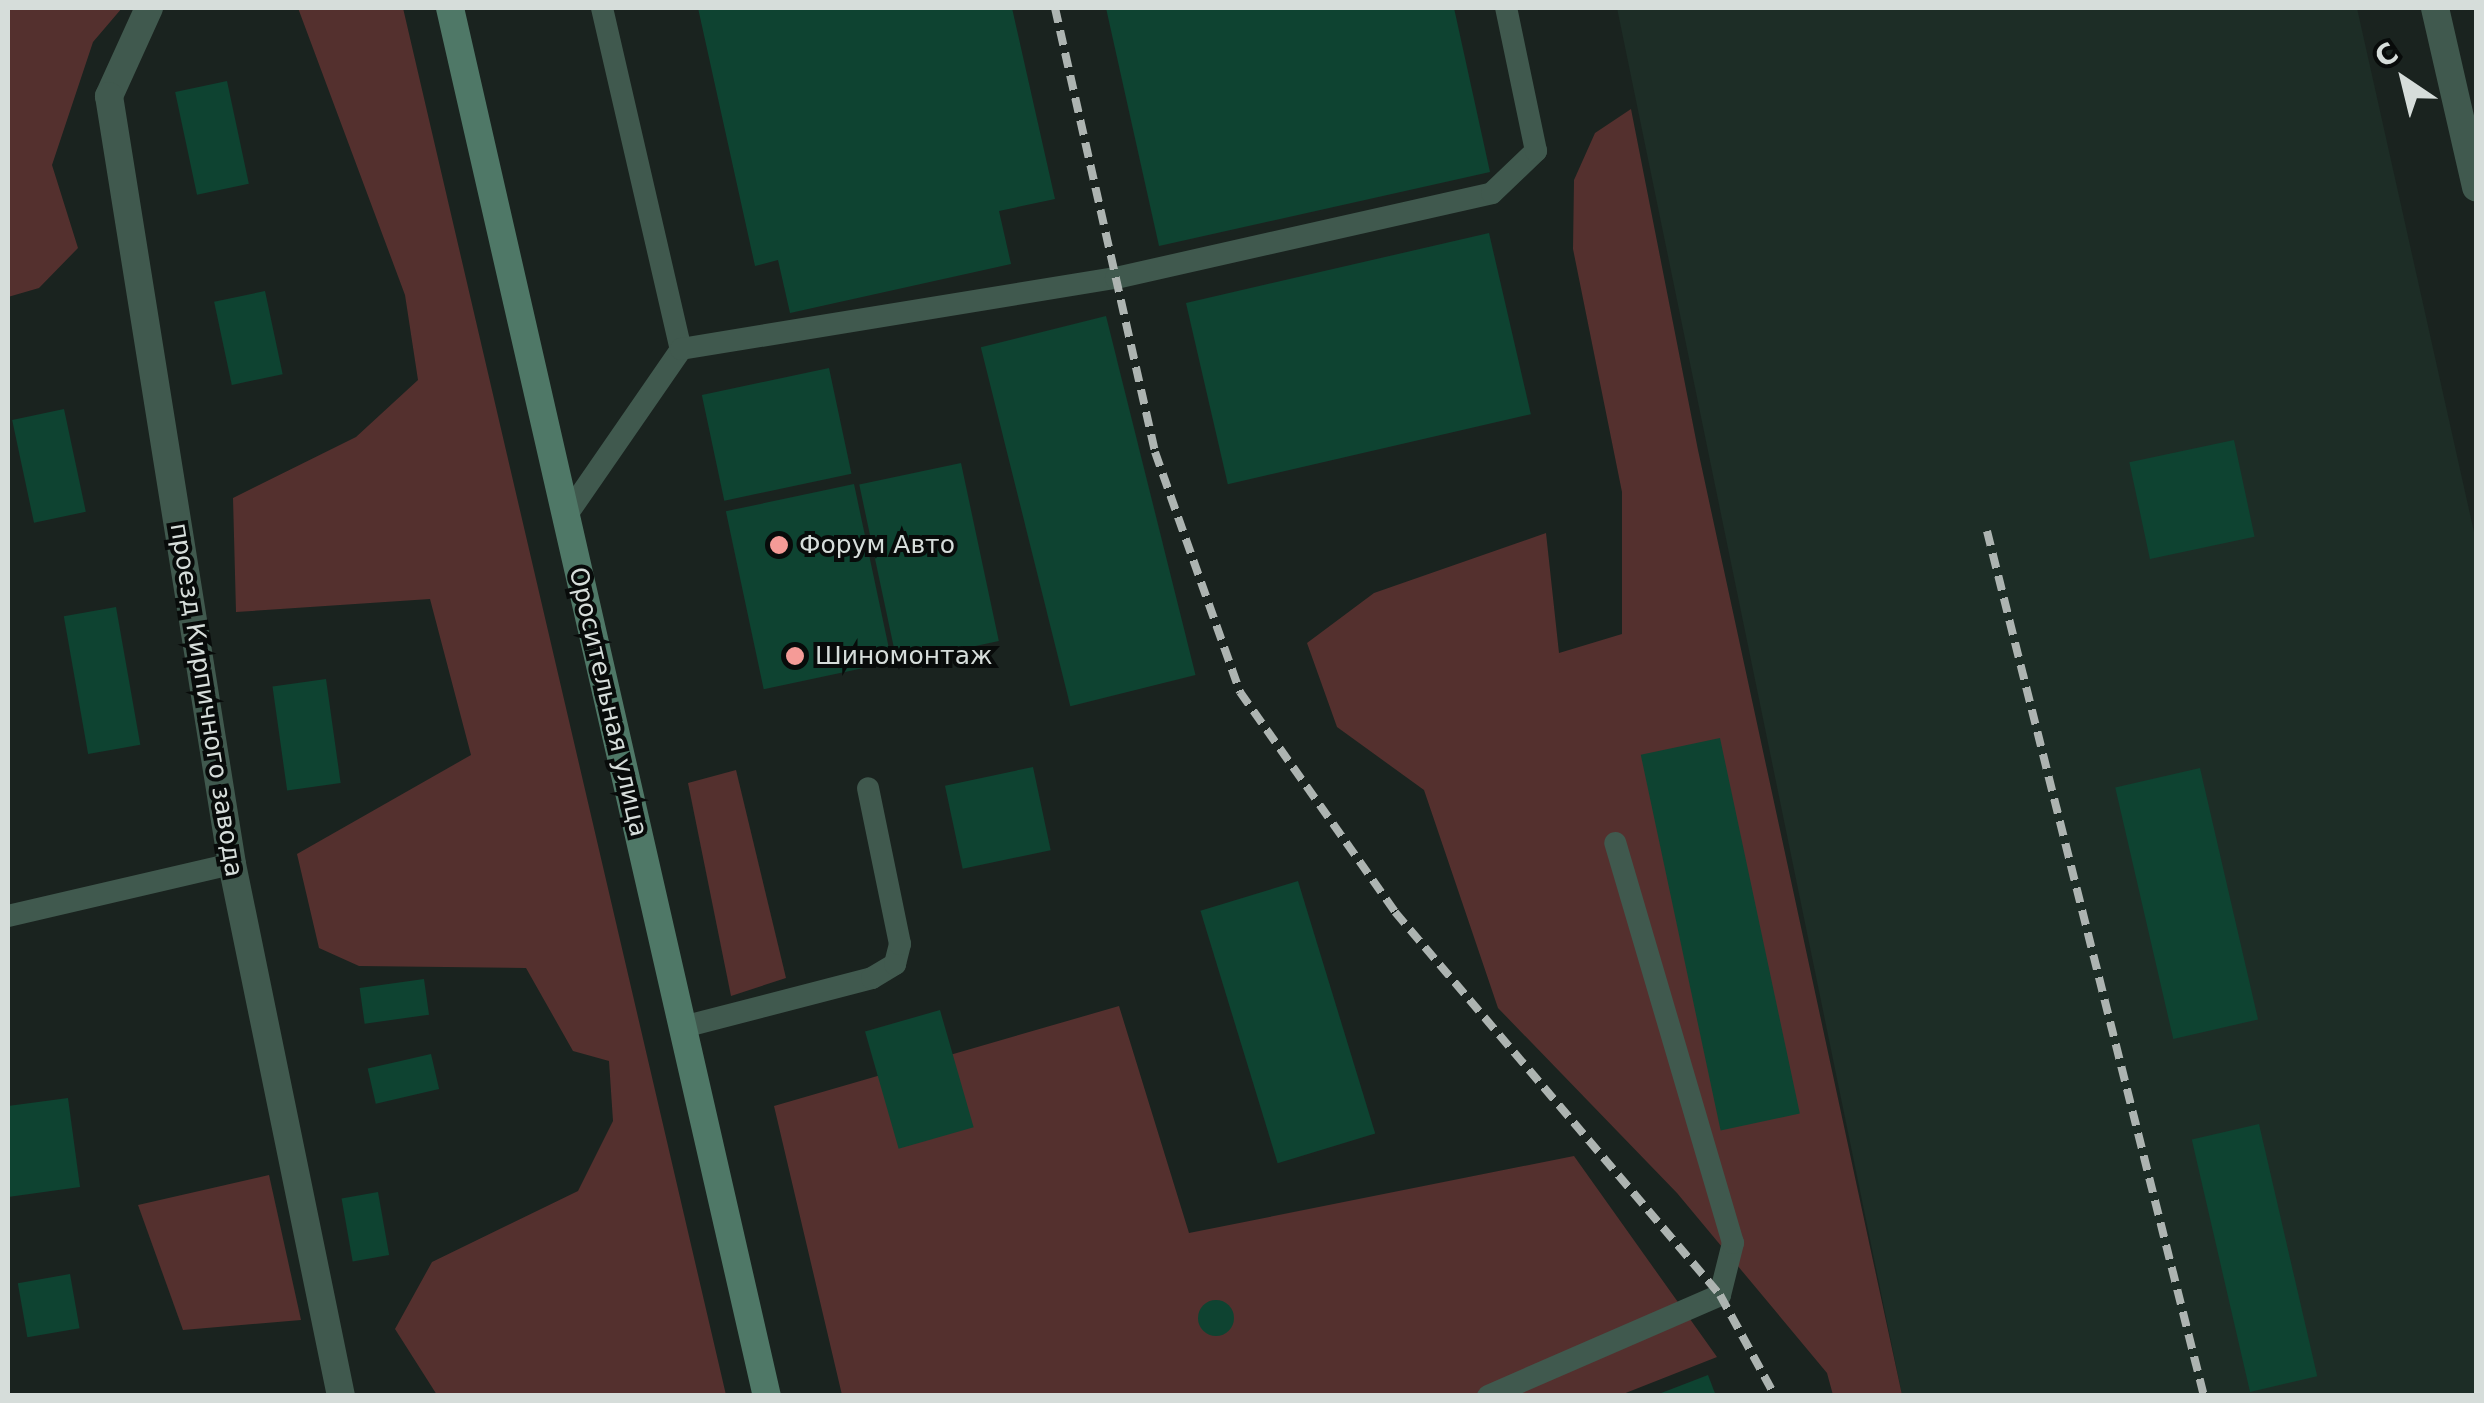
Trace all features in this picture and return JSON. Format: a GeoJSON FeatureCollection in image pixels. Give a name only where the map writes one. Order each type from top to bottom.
{"type":"FeatureCollection","features":[{"type":"Feature","properties":{"kind":"main road","name":"Оросительная улица"},"geometry":{"type":"LineString","coordinates":[[450,8],[767,1396]]}},
{"type":"Feature","properties":{"kind":"street","name":"проезд Кирпичного завода"},"geometry":{"type":"LineString","coordinates":[[149,8],[109,96],[232,864],[340,1396]]}},
{"type":"Feature","properties":{"kind":"street"},"geometry":{"type":"LineString","coordinates":[[2435,8],[2476,187]]}},
{"type":"Feature","properties":{"kind":"lane"},"geometry":{"type":"LineString","coordinates":[[602,8],[682,349]]}},
{"type":"Feature","properties":{"kind":"lane"},"geometry":{"type":"LineString","coordinates":[[566,516],[682,349],[1116,278],[1492,192],[1536,151],[1506,8]]}},
{"type":"Feature","properties":{"kind":"lane"},"geometry":{"type":"LineString","coordinates":[[683,1028],[872,978],[894,964],[900,944],[868,788]]}},
{"type":"Feature","properties":{"kind":"lane"},"geometry":{"type":"LineString","coordinates":[[1488,1396],[1720,1295],[1733,1243],[1615,843]]}},
{"type":"Feature","properties":{"kind":"lane"},"geometry":{"type":"LineString","coordinates":[[8,916],[232,864]]}},
{"type":"Feature","properties":{"kind":"shaded area"},"geometry":{"type":"Polygon","coordinates":[[[8,8],[122,8],[93,42],[52,165],[78,248],[39,288],[8,297],[8,8]]]}},
{"type":"Feature","properties":{"kind":"shaded area"},"geometry":{"type":"Polygon","coordinates":[[[298,8],[403,8],[726,1395],[437,1395],[395,1329],[432,1262],[578,1191],[613,1121],[609,1061],[573,1051],[526,968],[359,966],[319,948],[297,854],[471,755],[430,599],[236,612],[233,498],[356,437],[418,380],[405,295],[298,8]]]}},
{"type":"Feature","properties":{"kind":"shaded area"},"geometry":{"type":"Polygon","coordinates":[[[1617,8],[2357,8],[2476,541],[2476,1395],[1902,1395],[1617,8]]]}},
{"type":"Feature","properties":{"kind":"shaded area"},"geometry":{"type":"Polygon","coordinates":[[[1631,109],[1698,450],[1902,1395],[1833,1395],[1827,1373],[1677,1193],[1498,1008],[1424,790],[1337,727],[1307,643],[1374,593],[1546,533],[1559,653],[1622,634],[1622,492],[1573,249],[1574,180],[1595,133],[1631,109]]]}},
{"type":"Feature","properties":{"kind":"shaded area"},"geometry":{"type":"Polygon","coordinates":[[[736,770],[786,978],[731,996],[688,783],[736,770]]]}},
{"type":"Feature","properties":{"kind":"shaded area"},"geometry":{"type":"Polygon","coordinates":[[[1119,1006],[1189,1233],[1574,1156],[1717,1357],[1618,1396],[842,1395],[774,1106],[1119,1006]]]}},
{"type":"Feature","properties":{"kind":"shaded area"},"geometry":{"type":"Polygon","coordinates":[[[269,1175],[301,1320],[183,1330],[138,1205],[269,1175]]]}},
{"type":"Feature","properties":{"kind":"building"},"geometry":{"type":"Polygon","coordinates":[[[698,8],[1012,8],[1055,199],[999,211],[1011,264],[790,313],[778,260],[755,266],[698,8]]]}},
{"type":"Feature","properties":{"kind":"building"},"geometry":{"type":"Polygon","coordinates":[[[1106,8],[1454,8],[1490,172],[1159,246],[1106,8]]]}},
{"type":"Feature","properties":{"kind":"building"},"geometry":{"type":"Polygon","coordinates":[[[227,81],[249,184],[197,195],[175,92],[227,81]]]}},
{"type":"Feature","properties":{"kind":"building"},"geometry":{"type":"Polygon","coordinates":[[[1489,233],[1531,414],[1228,484],[1186,303],[1489,233]]]}},
{"type":"Feature","properties":{"kind":"building"},"geometry":{"type":"Polygon","coordinates":[[[265,291],[283,374],[232,385],[214,302],[265,291]]]}},
{"type":"Feature","properties":{"kind":"building"},"geometry":{"type":"Polygon","coordinates":[[[1106,316],[1196,675],[1070,706],[981,347],[1106,316]]]}},
{"type":"Feature","properties":{"kind":"building"},"geometry":{"type":"Polygon","coordinates":[[[829,368],[851,474],[724,501],[702,395],[829,368]]]}},
{"type":"Feature","properties":{"kind":"building"},"geometry":{"type":"Polygon","coordinates":[[[64,409],[86,512],[34,523],[12,420],[64,409]]]}},
{"type":"Feature","properties":{"kind":"building"},"geometry":{"type":"Polygon","coordinates":[[[2234,440],[2255,537],[2150,559],[2129,462],[2234,440]]]}},
{"type":"Feature","properties":{"kind":"building"},"geometry":{"type":"Polygon","coordinates":[[[961,463],[999,641],[897,663],[859,485],[961,463]]]}},
{"type":"Feature","properties":{"kind":"building"},"geometry":{"type":"Polygon","coordinates":[[[854,484],[892,662],[764,689],[726,511],[854,484]]]}},
{"type":"Feature","properties":{"kind":"building"},"geometry":{"type":"Polygon","coordinates":[[[116,607],[140,745],[88,754],[64,616],[116,607]]]}},
{"type":"Feature","properties":{"kind":"building"},"geometry":{"type":"Polygon","coordinates":[[[326,679],[341,783],[287,790],[273,687],[326,679]]]}},
{"type":"Feature","properties":{"kind":"building"},"geometry":{"type":"Polygon","coordinates":[[[1720,738],[1800,1114],[1721,1130],[1641,755],[1720,738]]]}},
{"type":"Feature","properties":{"kind":"building"},"geometry":{"type":"Polygon","coordinates":[[[1033,767],[1051,850],[963,869],[945,786],[1033,767]]]}},
{"type":"Feature","properties":{"kind":"building"},"geometry":{"type":"Polygon","coordinates":[[[2200,768],[2258,1019],[2173,1039],[2115,788],[2200,768]]]}},
{"type":"Feature","properties":{"kind":"building"},"geometry":{"type":"Polygon","coordinates":[[[1298,881],[1375,1133],[1278,1163],[1200,911],[1298,881]]]}},
{"type":"Feature","properties":{"kind":"building"},"geometry":{"type":"Polygon","coordinates":[[[424,979],[429,1015],[365,1024],[360,988],[424,979]]]}},
{"type":"Feature","properties":{"kind":"building"},"geometry":{"type":"Polygon","coordinates":[[[940,1010],[974,1127],[899,1149],[865,1031],[940,1010]]]}},
{"type":"Feature","properties":{"kind":"building"},"geometry":{"type":"Polygon","coordinates":[[[431,1054],[439,1089],[376,1104],[368,1069],[431,1054]]]}},
{"type":"Feature","properties":{"kind":"building"},"geometry":{"type":"Polygon","coordinates":[[[68,1098],[80,1187],[8,1197],[8,1106],[68,1098]]]}},
{"type":"Feature","properties":{"kind":"building"},"geometry":{"type":"Polygon","coordinates":[[[2259,1124],[2317,1376],[2250,1392],[2192,1140],[2259,1124]]]}},
{"type":"Feature","properties":{"kind":"building"},"geometry":{"type":"Polygon","coordinates":[[[378,1192],[389,1255],[353,1261],[342,1198],[378,1192]]]}},
{"type":"Feature","properties":{"kind":"building"},"geometry":{"type":"Polygon","coordinates":[[[70,1274],[80,1328],[27,1337],[18,1283],[70,1274]]]}},
{"type":"Feature","properties":{"kind":"building"},"geometry":{"type":"Polygon","coordinates":[[[1216,1300],[1228,1306],[1234,1318],[1228,1330],[1216,1336],[1204,1330],[1198,1318],[1204,1306],[1216,1300]]]}},
{"type":"Feature","properties":{"kind":"building"},"geometry":{"type":"Polygon","coordinates":[[[1708,1375],[1716,1396],[1656,1396],[1656,1395],[1708,1375]]]}},
{"type":"Feature","properties":{"kind":"railway"},"geometry":{"type":"LineString","coordinates":[[1055,8],[1155,452],[1240,692],[1395,912],[1720,1295],[1775,1396]]}},
{"type":"Feature","properties":{"kind":"railway"},"geometry":{"type":"LineString","coordinates":[[1987,531],[2204,1396]]}},
{"type":"Feature","properties":{"kind":"place","name":"Форум Авто"},"geometry":{"type":"Point","coordinates":[779,545]}},
{"type":"Feature","properties":{"kind":"place","name":"Шиномонтаж"},"geometry":{"type":"Point","coordinates":[795,656]}}]}
